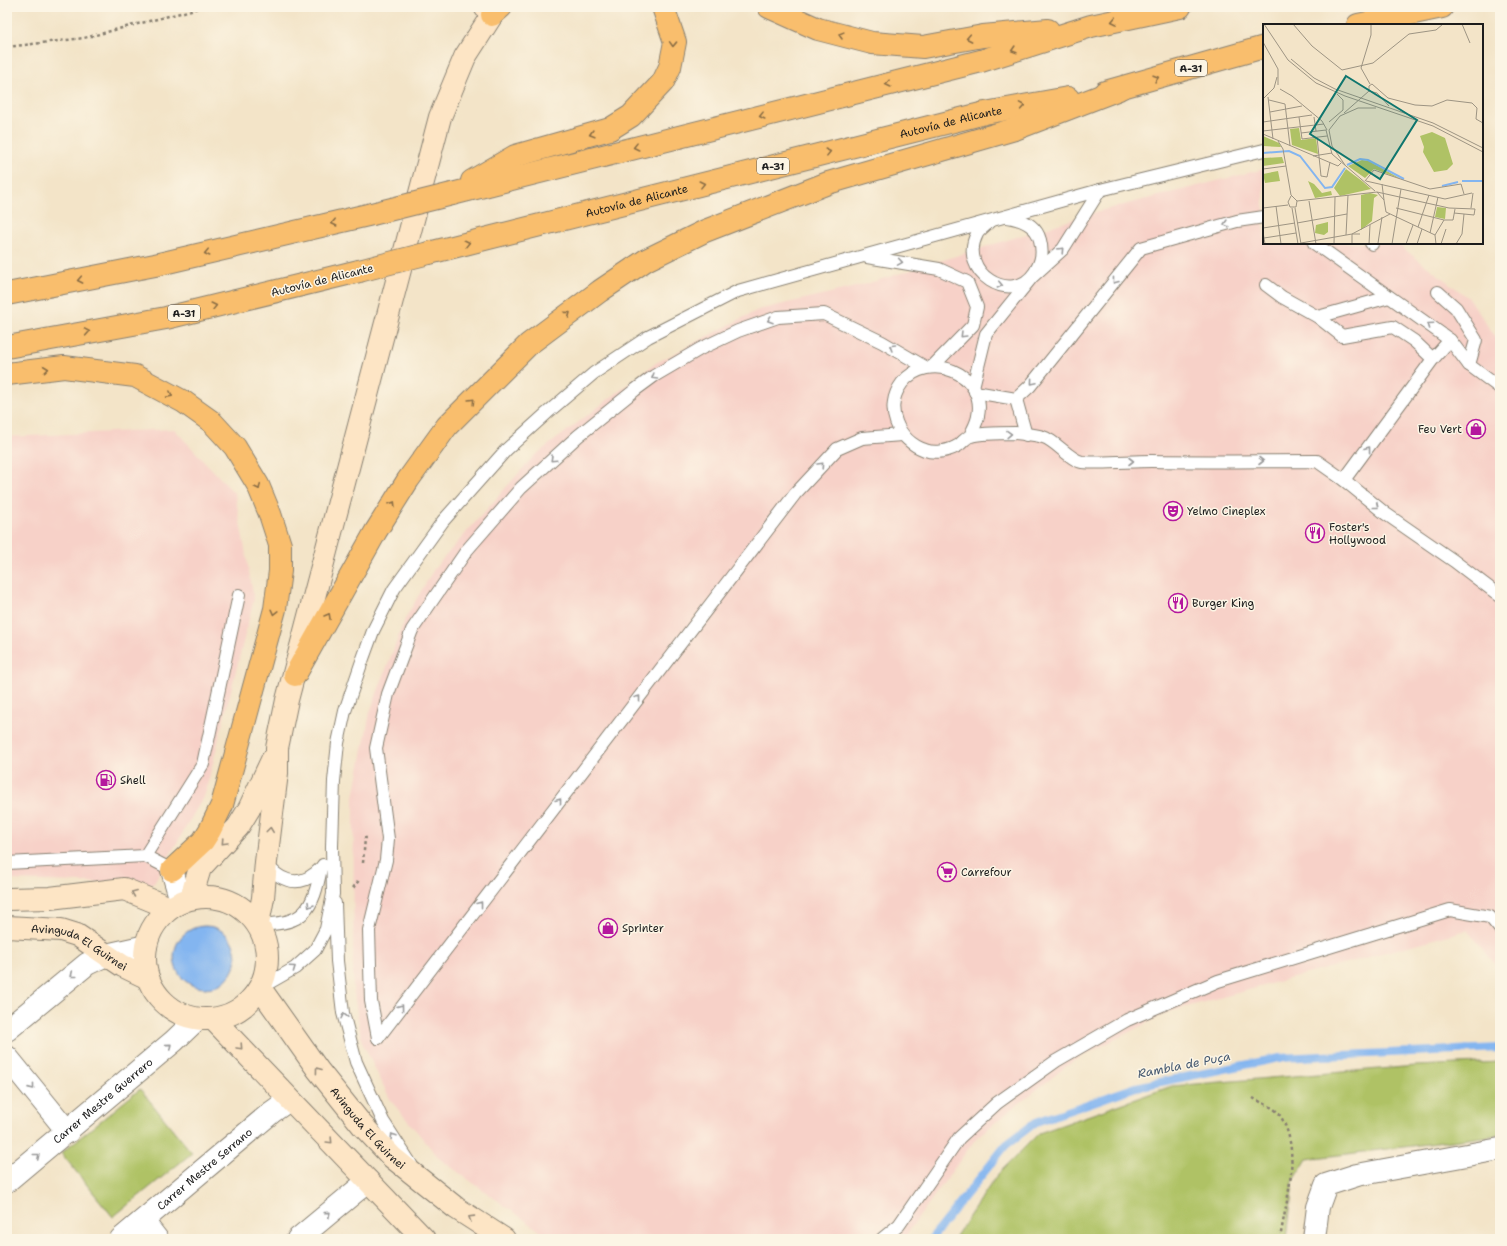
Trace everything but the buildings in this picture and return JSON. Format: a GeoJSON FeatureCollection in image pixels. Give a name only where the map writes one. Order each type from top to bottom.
{"type":"FeatureCollection","features":[{"type":"Feature","properties":{"kind":"highway"},"geometry":{"type":"LineString","coordinates":[[452,194],[515,156],[610,128],[631,116],[663,82],[670,67],[675,42],[663,7]]}},
{"type":"Feature","properties":{"kind":"highway"},"geometry":{"type":"LineString","coordinates":[[769,7],[818,29],[872,43],[923,47],[983,36],[1091,26]]}},
{"type":"Feature","properties":{"kind":"highway"},"geometry":{"type":"LineString","coordinates":[[7,294],[155,265],[372,214],[981,60],[1091,26],[1180,7]]}},
{"type":"Feature","properties":{"kind":"highway"},"geometry":{"type":"LineString","coordinates":[[1363,24],[1442,7]]}},
{"type":"Feature","properties":{"kind":"highway","name":"Autovía de Alicante"},"geometry":{"type":"LineString","coordinates":[[7,347],[166,318],[359,271],[985,113],[1119,89],[1263,47]]}},
{"type":"Feature","properties":{"kind":"highway"},"geometry":{"type":"LineString","coordinates":[[295,674],[376,531],[408,480],[447,426],[529,344],[600,291],[646,260],[705,231],[828,183],[1015,129],[1119,89]]}},
{"type":"Feature","properties":{"kind":"highway"},"geometry":{"type":"LineString","coordinates":[[7,374],[64,367],[135,376],[184,402],[212,422],[235,447],[258,485],[270,514],[280,545],[280,571],[275,609],[222,805],[203,841],[172,870]]}},
{"type":"Feature","properties":{"kind":"street"},"geometry":{"type":"LineString","coordinates":[[7,898],[50,898],[124,889],[181,902],[216,897],[229,900],[240,906],[258,924],[268,949],[265,976],[260,988],[248,1003],[232,1014],[205,1019],[181,1014],[167,1006],[155,993],[148,978],[144,962],[146,946],[151,931],[159,918],[181,902],[200,868],[238,827],[249,809],[277,748],[440,117],[465,57],[493,10]]}},
{"type":"Feature","properties":{"kind":"street"},"geometry":{"type":"LineString","coordinates":[[258,924],[263,898],[277,773],[277,748]]}},
{"type":"Feature","properties":{"kind":"street"},"geometry":{"type":"LineString","coordinates":[[172,870],[181,902]]}},
{"type":"Feature","properties":{"kind":"street","name":"Avinguda El Guirnei"},"geometry":{"type":"LineString","coordinates":[[7,927],[61,930],[77,935],[123,966],[148,978]]}},
{"type":"Feature","properties":{"kind":"street"},"geometry":{"type":"LineString","coordinates":[[7,1030],[87,964],[106,955],[146,946]]}},
{"type":"Feature","properties":{"kind":"street","name":"Avinguda El Guirnei"},"geometry":{"type":"LineString","coordinates":[[260,988],[318,1070],[362,1125],[392,1157],[456,1208],[504,1239]]}},
{"type":"Feature","properties":{"kind":"street"},"geometry":{"type":"LineString","coordinates":[[205,1019],[289,1100],[424,1239]]}},
{"type":"Feature","properties":{"kind":"street","name":"Carrer Mestre Guerrero"},"geometry":{"type":"LineString","coordinates":[[7,1181],[68,1132],[174,1041],[205,1019]]}},
{"type":"Feature","properties":{"kind":"street"},"geometry":{"type":"LineString","coordinates":[[7,1057],[68,1132]]}},
{"type":"Feature","properties":{"kind":"street","name":"Carrer Mestre Serrano"},"geometry":{"type":"LineString","coordinates":[[121,1239],[272,1112],[289,1100]]}},
{"type":"Feature","properties":{"kind":"street"},"geometry":{"type":"LineString","coordinates":[[1314,1239],[1318,1207],[1326,1185],[1357,1175],[1500,1149]]}},
{"type":"Feature","properties":{"kind":"street"},"geometry":{"type":"LineString","coordinates":[[298,1239],[368,1181]]}},
{"type":"Feature","properties":{"kind":"street"},"geometry":{"type":"LineString","coordinates":[[143,1221],[157,1239]]}},
{"type":"Feature","properties":{"kind":"lane"},"geometry":{"type":"LineString","coordinates":[[260,988],[294,968],[314,950],[326,929],[333,894],[332,846],[334,781],[338,743],[345,711],[373,631],[394,589],[443,521],[506,450],[594,374],[648,337],[738,291],[1100,190],[1263,150]]}},
{"type":"Feature","properties":{"kind":"lane"},"geometry":{"type":"LineString","coordinates":[[989,222],[978,234],[973,249],[975,265],[984,277],[996,284],[1008,286],[1021,284],[1063,249],[1100,190]]}},
{"type":"Feature","properties":{"kind":"lane"},"geometry":{"type":"LineString","coordinates":[[974,389],[986,334],[1040,265],[1043,251],[1040,237],[1031,226],[1019,219],[1005,217]]}},
{"type":"Feature","properties":{"kind":"lane"},"geometry":{"type":"LineString","coordinates":[[1016,399],[1030,386],[1141,248],[1237,221],[1263,217]]}},
{"type":"Feature","properties":{"kind":"lane"},"geometry":{"type":"LineString","coordinates":[[1315,244],[1450,340],[1469,365],[1500,388]]}},
{"type":"Feature","properties":{"kind":"lane"},"geometry":{"type":"LineString","coordinates":[[862,256],[939,269],[967,282],[984,277]]}},
{"type":"Feature","properties":{"kind":"lane"},"geometry":{"type":"LineString","coordinates":[[929,367],[973,326],[977,306],[967,282],[975,265]]}},
{"type":"Feature","properties":{"kind":"lane"},"geometry":{"type":"LineString","coordinates":[[1266,285],[1282,298],[1318,316],[1342,336],[1393,327],[1414,341],[1433,359]]}},
{"type":"Feature","properties":{"kind":"lane"},"geometry":{"type":"LineString","coordinates":[[1438,292],[1456,308],[1476,340],[1469,365]]}},
{"type":"Feature","properties":{"kind":"lane"},"geometry":{"type":"LineString","coordinates":[[1318,316],[1390,297]]}},
{"type":"Feature","properties":{"kind":"lane"},"geometry":{"type":"LineString","coordinates":[[902,434],[862,438],[836,449],[795,494],[378,1038],[371,1001],[369,930],[386,860],[388,839],[376,748],[388,694],[412,630],[467,550],[521,488],[578,436],[654,376],[700,349],[738,331],[778,317],[824,314],[929,367]]}},
{"type":"Feature","properties":{"kind":"lane"},"geometry":{"type":"LineString","coordinates":[[1344,480],[1433,359],[1450,340]]}},
{"type":"Feature","properties":{"kind":"lane"},"geometry":{"type":"LineString","coordinates":[[929,367],[945,367],[956,371],[965,378],[974,389],[979,414],[970,436],[958,446],[943,451],[927,451],[913,445],[902,434],[895,422],[893,409],[896,395],[902,383],[913,373],[929,367]]}},
{"type":"Feature","properties":{"kind":"lane"},"geometry":{"type":"LineString","coordinates":[[974,389],[1016,399]]}},
{"type":"Feature","properties":{"kind":"lane"},"geometry":{"type":"LineString","coordinates":[[1016,399],[1026,435]]}},
{"type":"Feature","properties":{"kind":"lane"},"geometry":{"type":"LineString","coordinates":[[970,436],[1013,433],[1043,437],[1080,462],[1317,462],[1344,480],[1386,514],[1454,561],[1500,596]]}},
{"type":"Feature","properties":{"kind":"lane"},"geometry":{"type":"LineString","coordinates":[[145,856],[203,764],[239,595]]}},
{"type":"Feature","properties":{"kind":"lane"},"geometry":{"type":"LineString","coordinates":[[258,924],[276,925],[292,921],[306,911],[313,902],[321,868],[332,846]]}},
{"type":"Feature","properties":{"kind":"lane"},"geometry":{"type":"LineString","coordinates":[[7,863],[145,856],[172,870]]}},
{"type":"Feature","properties":{"kind":"lane"},"geometry":{"type":"LineString","coordinates":[[266,862],[276,874],[287,880],[307,880],[321,868]]}},
{"type":"Feature","properties":{"kind":"lane"},"geometry":{"type":"LineString","coordinates":[[7,891],[50,898]]}},
{"type":"Feature","properties":{"kind":"lane"},"geometry":{"type":"LineString","coordinates":[[333,894],[337,908],[337,961],[343,1013],[356,1062],[383,1121],[421,1180]]}},
{"type":"Feature","properties":{"kind":"lane"},"geometry":{"type":"LineString","coordinates":[[882,1239],[899,1226],[959,1138],[997,1103],[1056,1061],[1127,1020],[1218,981],[1450,910],[1490,917],[1500,929]]}},
{"type":"Feature","properties":{"kind":"path"},"geometry":{"type":"LineString","coordinates":[[7,47],[84,38],[203,7]]}},
{"type":"Feature","properties":{"kind":"path"},"geometry":{"type":"LineString","coordinates":[[363,868],[365,838]]}},
{"type":"Feature","properties":{"kind":"path"},"geometry":{"type":"LineString","coordinates":[[351,890],[362,876]]}},
{"type":"Feature","properties":{"kind":"path"},"geometry":{"type":"LineString","coordinates":[[1253,1098],[1278,1113],[1290,1138],[1292,1166],[1280,1239]]}},
{"type":"Feature","properties":{"kind":"shaded area"},"geometry":{"type":"Polygon","coordinates":[[[1263,169],[1263,244],[1397,244],[1470,299],[1500,345],[1500,970],[1467,930],[1168,1012],[1073,1061],[977,1137],[903,1239],[551,1239],[440,1159],[391,1101],[362,1042],[353,988],[354,797],[370,712],[405,619],[434,569],[533,457],[656,363],[758,310],[860,286],[1100,211],[1263,169]]]}},
{"type":"Feature","properties":{"kind":"shaded area"},"geometry":{"type":"Polygon","coordinates":[[[174,429],[235,494],[254,599],[205,794],[153,884],[7,880],[7,437],[174,429]]]}},
{"type":"Feature","properties":{"kind":"green space"},"geometry":{"type":"Polygon","coordinates":[[[1500,1062],[1500,1135],[1307,1159],[1293,1182],[1287,1239],[954,1239],[997,1175],[1039,1133],[1172,1086],[1416,1066],[1500,1062]]]}},
{"type":"Feature","properties":{"kind":"green space"},"geometry":{"type":"Polygon","coordinates":[[[140,1089],[192,1153],[113,1217],[61,1153],[140,1089]]]}},
{"type":"Feature","properties":{"kind":"water"},"geometry":{"type":"Polygon","coordinates":[[[199,926],[211,926],[227,935],[234,945],[236,957],[234,969],[227,979],[211,988],[199,988],[188,983],[179,974],[174,963],[174,951],[179,940],[188,931],[199,926]]]}},
{"type":"Feature","properties":{"kind":"waterway","name":"Rambla de Puça"},"geometry":{"type":"LineString","coordinates":[[931,1239],[1006,1145],[1036,1122],[1136,1087],[1279,1058],[1500,1048]]}},
{"type":"Feature","properties":{"kind":"place","name":"Feu Vert"},"geometry":{"type":"Point","coordinates":[1476,429]}},
{"type":"Feature","properties":{"kind":"place","name":"Yelmo Cineplex"},"geometry":{"type":"Point","coordinates":[1173,511]}},
{"type":"Feature","properties":{"kind":"place","name":"Foster's Hollywood"},"geometry":{"type":"Point","coordinates":[1315,533]}},
{"type":"Feature","properties":{"kind":"place","name":"Burger King"},"geometry":{"type":"Point","coordinates":[1178,603]}},
{"type":"Feature","properties":{"kind":"place","name":"Shell"},"geometry":{"type":"Point","coordinates":[106,780]}},
{"type":"Feature","properties":{"kind":"place","name":"Carrefour"},"geometry":{"type":"Point","coordinates":[947,872]}},
{"type":"Feature","properties":{"kind":"place","name":"Sprinter"},"geometry":{"type":"Point","coordinates":[608,928]}}]}
